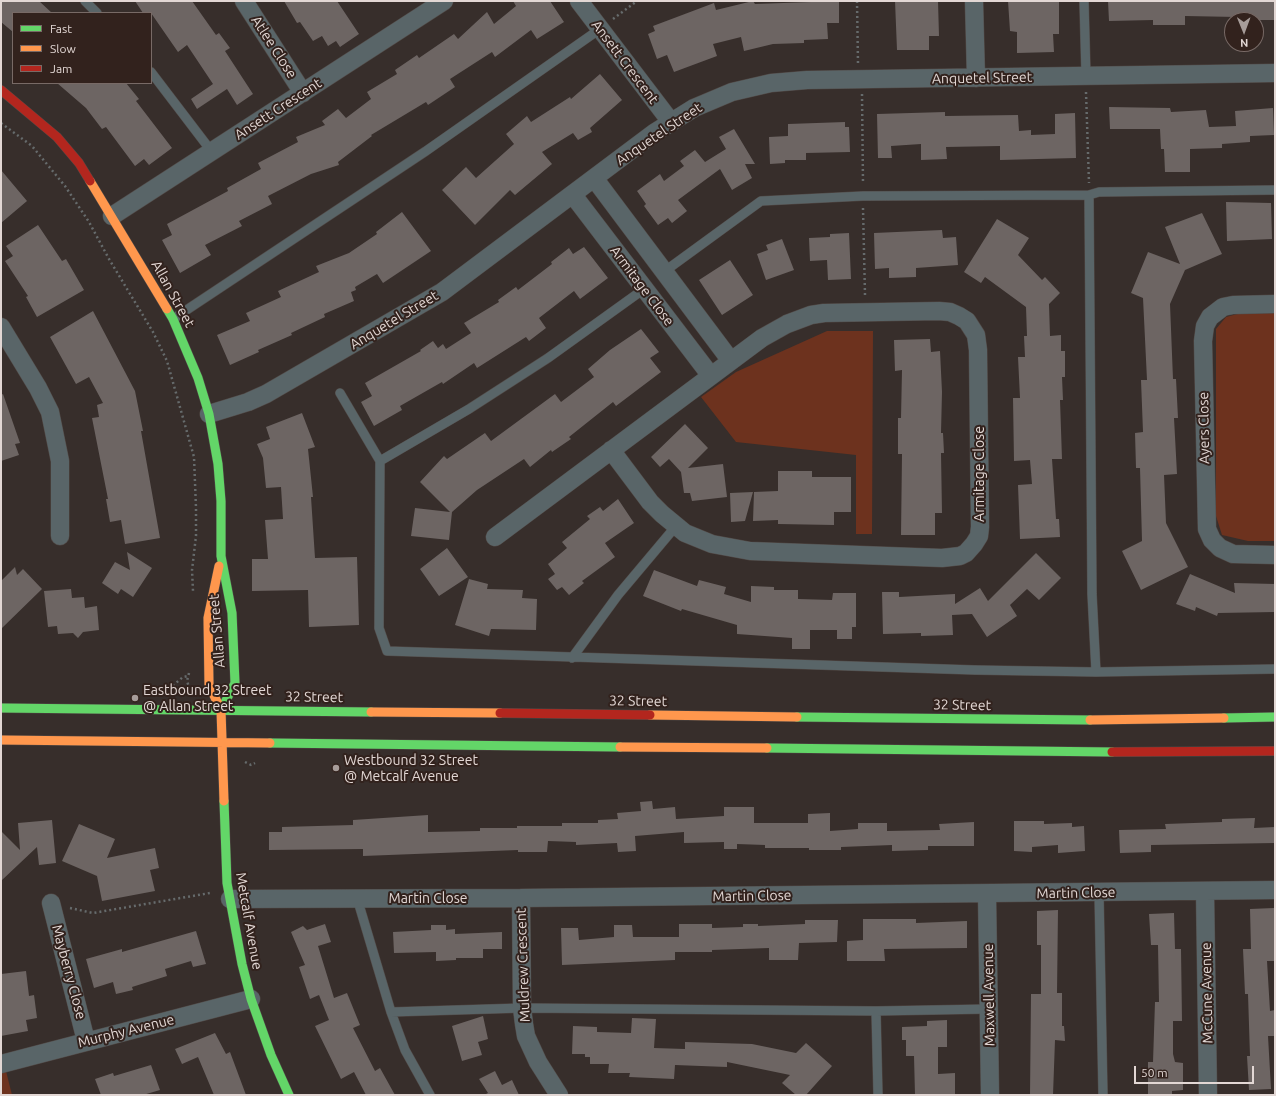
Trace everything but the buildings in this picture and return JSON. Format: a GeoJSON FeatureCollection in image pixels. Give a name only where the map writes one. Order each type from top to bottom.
{"type":"FeatureCollection","features":[{"type":"Feature","properties":{"kind":"main road","name":"Allan Street"},"geometry":{"type":"LineString","coordinates":[[1,90],[47,128],[69,150],[86,173],[173,319],[192,362],[209,414],[215,441],[220,483],[221,556],[232,613],[235,683],[221,710]]}},
{"type":"Feature","properties":{"kind":"main road","name":"Allan Street"},"geometry":{"type":"LineString","coordinates":[[221,556],[208,618],[209,685],[221,710]]}},
{"type":"Feature","properties":{"kind":"main road","name":"32 Street"},"geometry":{"type":"LineString","coordinates":[[1,708],[1108,720],[1275,717]]}},
{"type":"Feature","properties":{"kind":"main road","name":"Metcalf Avenue"},"geometry":{"type":"LineString","coordinates":[[221,710],[225,850],[230,899],[242,964],[251,999],[271,1055],[289,1095]]}},
{"type":"Feature","properties":{"kind":"main road"},"geometry":{"type":"LineString","coordinates":[[1,740],[223,744],[1095,752],[1275,751]]}},
{"type":"Feature","properties":{"kind":"street","name":"Atlee Close"},"geometry":{"type":"LineString","coordinates":[[244,1],[303,93]]}},
{"type":"Feature","properties":{"kind":"street","name":"Ansett Crescent"},"geometry":{"type":"LineString","coordinates":[[112,216],[444,1]]}},
{"type":"Feature","properties":{"kind":"street","name":"Ansett Crescent"},"geometry":{"type":"LineString","coordinates":[[579,1],[671,122]]}},
{"type":"Feature","properties":{"kind":"street"},"geometry":{"type":"LineString","coordinates":[[974,1],[976,78]]}},
{"type":"Feature","properties":{"kind":"street","name":"Anquetel Street"},"geometry":{"type":"LineString","coordinates":[[209,414],[248,402],[266,394],[442,292],[671,122],[711,100],[753,86],[807,80],[1275,73]]}},
{"type":"Feature","properties":{"kind":"street","name":"Armitage Close"},"geometry":{"type":"LineString","coordinates":[[594,178],[731,361]]}},
{"type":"Feature","properties":{"kind":"street","name":"Armitage Close"},"geometry":{"type":"LineString","coordinates":[[572,195],[711,376]]}},
{"type":"Feature","properties":{"kind":"street"},"geometry":{"type":"LineString","coordinates":[[644,289],[665,271]]}},
{"type":"Feature","properties":{"kind":"street","name":"Ayers Close"},"geometry":{"type":"LineString","coordinates":[[1275,304],[1233,305],[1223,307],[1210,317],[1205,326],[1203,341],[1207,529],[1212,540],[1220,548],[1233,554],[1275,555]]}},
{"type":"Feature","properties":{"kind":"street","name":"Armitage Close"},"geometry":{"type":"LineString","coordinates":[[495,536],[731,361],[775,330],[811,315],[840,312],[939,311],[950,312],[959,316],[972,328],[976,335],[978,350],[980,527],[978,536],[966,553],[960,556],[942,558],[736,550],[707,542],[676,526],[650,502],[611,450]]}},
{"type":"Feature","properties":{"kind":"street"},"geometry":{"type":"LineString","coordinates":[[1,327],[6,348],[45,401],[54,430],[60,461],[60,536]]}},
{"type":"Feature","properties":{"kind":"street","name":"Martin Close"},"geometry":{"type":"LineString","coordinates":[[230,899],[987,894],[1275,890]]}},
{"type":"Feature","properties":{"kind":"street","name":"McCune Avenue"},"geometry":{"type":"LineString","coordinates":[[1205,891],[1208,1095]]}},
{"type":"Feature","properties":{"kind":"street","name":"Maxwell Avenue"},"geometry":{"type":"LineString","coordinates":[[987,894],[990,1095]]}},
{"type":"Feature","properties":{"kind":"street","name":"Muldrew Crescent"},"geometry":{"type":"LineString","coordinates":[[521,898],[522,1008],[526,1036],[559,1095]]}},
{"type":"Feature","properties":{"kind":"street","name":"Mayberry Close"},"geometry":{"type":"LineString","coordinates":[[51,903],[86,1041]]}},
{"type":"Feature","properties":{"kind":"street","name":"Murphy Avenue"},"geometry":{"type":"LineString","coordinates":[[1,1064],[251,999]]}},
{"type":"Feature","properties":{"kind":"lane"},"geometry":{"type":"LineString","coordinates":[[85,1],[96,12]]}},
{"type":"Feature","properties":{"kind":"lane"},"geometry":{"type":"LineString","coordinates":[[1084,1],[1086,76]]}},
{"type":"Feature","properties":{"kind":"lane"},"geometry":{"type":"LineString","coordinates":[[173,319],[426,151],[600,29]]}},
{"type":"Feature","properties":{"kind":"lane"},"geometry":{"type":"LineString","coordinates":[[152,73],[212,152]]}},
{"type":"Feature","properties":{"kind":"lane"},"geometry":{"type":"LineString","coordinates":[[665,271],[761,201],[863,196],[1089,195],[1098,192],[1275,190]]}},
{"type":"Feature","properties":{"kind":"lane"},"geometry":{"type":"LineString","coordinates":[[1089,195],[1092,594],[1096,672]]}},
{"type":"Feature","properties":{"kind":"lane"},"geometry":{"type":"LineString","coordinates":[[380,460],[469,409],[548,358],[644,289]]}},
{"type":"Feature","properties":{"kind":"lane"},"geometry":{"type":"LineString","coordinates":[[340,393],[380,460],[379,628],[387,651],[975,670],[1096,672],[1275,669]]}},
{"type":"Feature","properties":{"kind":"lane"},"geometry":{"type":"LineString","coordinates":[[572,658],[618,595],[676,526]]}},
{"type":"Feature","properties":{"kind":"lane"},"geometry":{"type":"LineString","coordinates":[[1099,893],[1103,1095]]}},
{"type":"Feature","properties":{"kind":"lane"},"geometry":{"type":"LineString","coordinates":[[357,898],[391,1012],[405,1050],[430,1095]]}},
{"type":"Feature","properties":{"kind":"lane"},"geometry":{"type":"LineString","coordinates":[[391,1012],[522,1008],[876,1011],[989,1009]]}},
{"type":"Feature","properties":{"kind":"lane"},"geometry":{"type":"LineString","coordinates":[[876,1011],[878,1095]]}},
{"type":"Feature","properties":{"kind":"path"},"geometry":{"type":"LineString","coordinates":[[600,29],[637,1]]}},
{"type":"Feature","properties":{"kind":"path"},"geometry":{"type":"LineString","coordinates":[[857,1],[858,64]]}},
{"type":"Feature","properties":{"kind":"path"},"geometry":{"type":"LineString","coordinates":[[1086,76],[1089,195]]}},
{"type":"Feature","properties":{"kind":"path"},"geometry":{"type":"LineString","coordinates":[[1,123],[32,146],[66,186],[89,222],[108,259],[143,314],[167,361],[194,457],[196,515],[192,570],[194,599]]}},
{"type":"Feature","properties":{"kind":"path"},"geometry":{"type":"LineString","coordinates":[[190,690],[188,676],[191,668]]}},
{"type":"Feature","properties":{"kind":"path"},"geometry":{"type":"LineString","coordinates":[[159,690],[170,688],[180,678],[188,676]]}},
{"type":"Feature","properties":{"kind":"path"},"geometry":{"type":"LineString","coordinates":[[51,903],[93,913],[213,893]]}},
{"type":"Feature","properties":{"kind":"shaded area"},"geometry":{"type":"Polygon","coordinates":[[[1241,313],[1275,313],[1275,541],[1248,541],[1222,535],[1216,516],[1216,329],[1226,317],[1241,313]]]}},
{"type":"Feature","properties":{"kind":"shaded area"},"geometry":{"type":"Polygon","coordinates":[[[827,331],[873,331],[872,534],[856,534],[856,455],[736,442],[701,397],[736,372],[827,331]]]}},
{"type":"Feature","properties":{"kind":"shaded area"},"geometry":{"type":"Polygon","coordinates":[[[4,1063],[12,1095],[1,1095],[1,1064],[4,1063]]]}},
{"type":"Feature","properties":{"kind":"traffic: fast"},"geometry":{"type":"LineString","coordinates":[[167,309],[173,319],[198,378],[209,414],[218,464],[221,501],[221,556],[232,613],[235,683],[221,710]]}},
{"type":"Feature","properties":{"kind":"traffic: fast"},"geometry":{"type":"LineString","coordinates":[[1,708],[371,712]]}},
{"type":"Feature","properties":{"kind":"traffic: fast"},"geometry":{"type":"LineString","coordinates":[[797,717],[1090,720]]}},
{"type":"Feature","properties":{"kind":"traffic: fast"},"geometry":{"type":"LineString","coordinates":[[1224,718],[1275,717]]}},
{"type":"Feature","properties":{"kind":"traffic: fast"},"geometry":{"type":"LineString","coordinates":[[270,743],[620,747]]}},
{"type":"Feature","properties":{"kind":"traffic: fast"},"geometry":{"type":"LineString","coordinates":[[767,748],[1112,752]]}},
{"type":"Feature","properties":{"kind":"traffic: fast"},"geometry":{"type":"LineString","coordinates":[[224,801],[227,883],[242,964],[251,999],[271,1055],[289,1095]]}},
{"type":"Feature","properties":{"kind":"traffic: slow"},"geometry":{"type":"LineString","coordinates":[[90,181],[167,309]]}},
{"type":"Feature","properties":{"kind":"traffic: slow"},"geometry":{"type":"LineString","coordinates":[[219,566],[208,618],[209,685],[221,710],[224,801]]}},
{"type":"Feature","properties":{"kind":"traffic: slow"},"geometry":{"type":"LineString","coordinates":[[371,712],[500,713]]}},
{"type":"Feature","properties":{"kind":"traffic: slow"},"geometry":{"type":"LineString","coordinates":[[650,715],[797,717]]}},
{"type":"Feature","properties":{"kind":"traffic: slow"},"geometry":{"type":"LineString","coordinates":[[1090,720],[1224,718]]}},
{"type":"Feature","properties":{"kind":"traffic: slow"},"geometry":{"type":"LineString","coordinates":[[1,740],[270,743]]}},
{"type":"Feature","properties":{"kind":"traffic: slow"},"geometry":{"type":"LineString","coordinates":[[620,747],[767,748]]}},
{"type":"Feature","properties":{"kind":"traffic: jam"},"geometry":{"type":"LineString","coordinates":[[1,90],[57,137],[79,163],[90,181]]}},
{"type":"Feature","properties":{"kind":"traffic: jam"},"geometry":{"type":"LineString","coordinates":[[500,713],[650,715]]}},
{"type":"Feature","properties":{"kind":"traffic: jam"},"geometry":{"type":"LineString","coordinates":[[1112,752],[1275,751]]}},
{"type":"Feature","properties":{"kind":"place","name":"Eastbound 32 Street @ Allan Street"},"geometry":{"type":"Point","coordinates":[135,698]}},
{"type":"Feature","properties":{"kind":"place","name":"Westbound 32 Street @ Metcalf Avenue"},"geometry":{"type":"Point","coordinates":[336,768]}}]}
